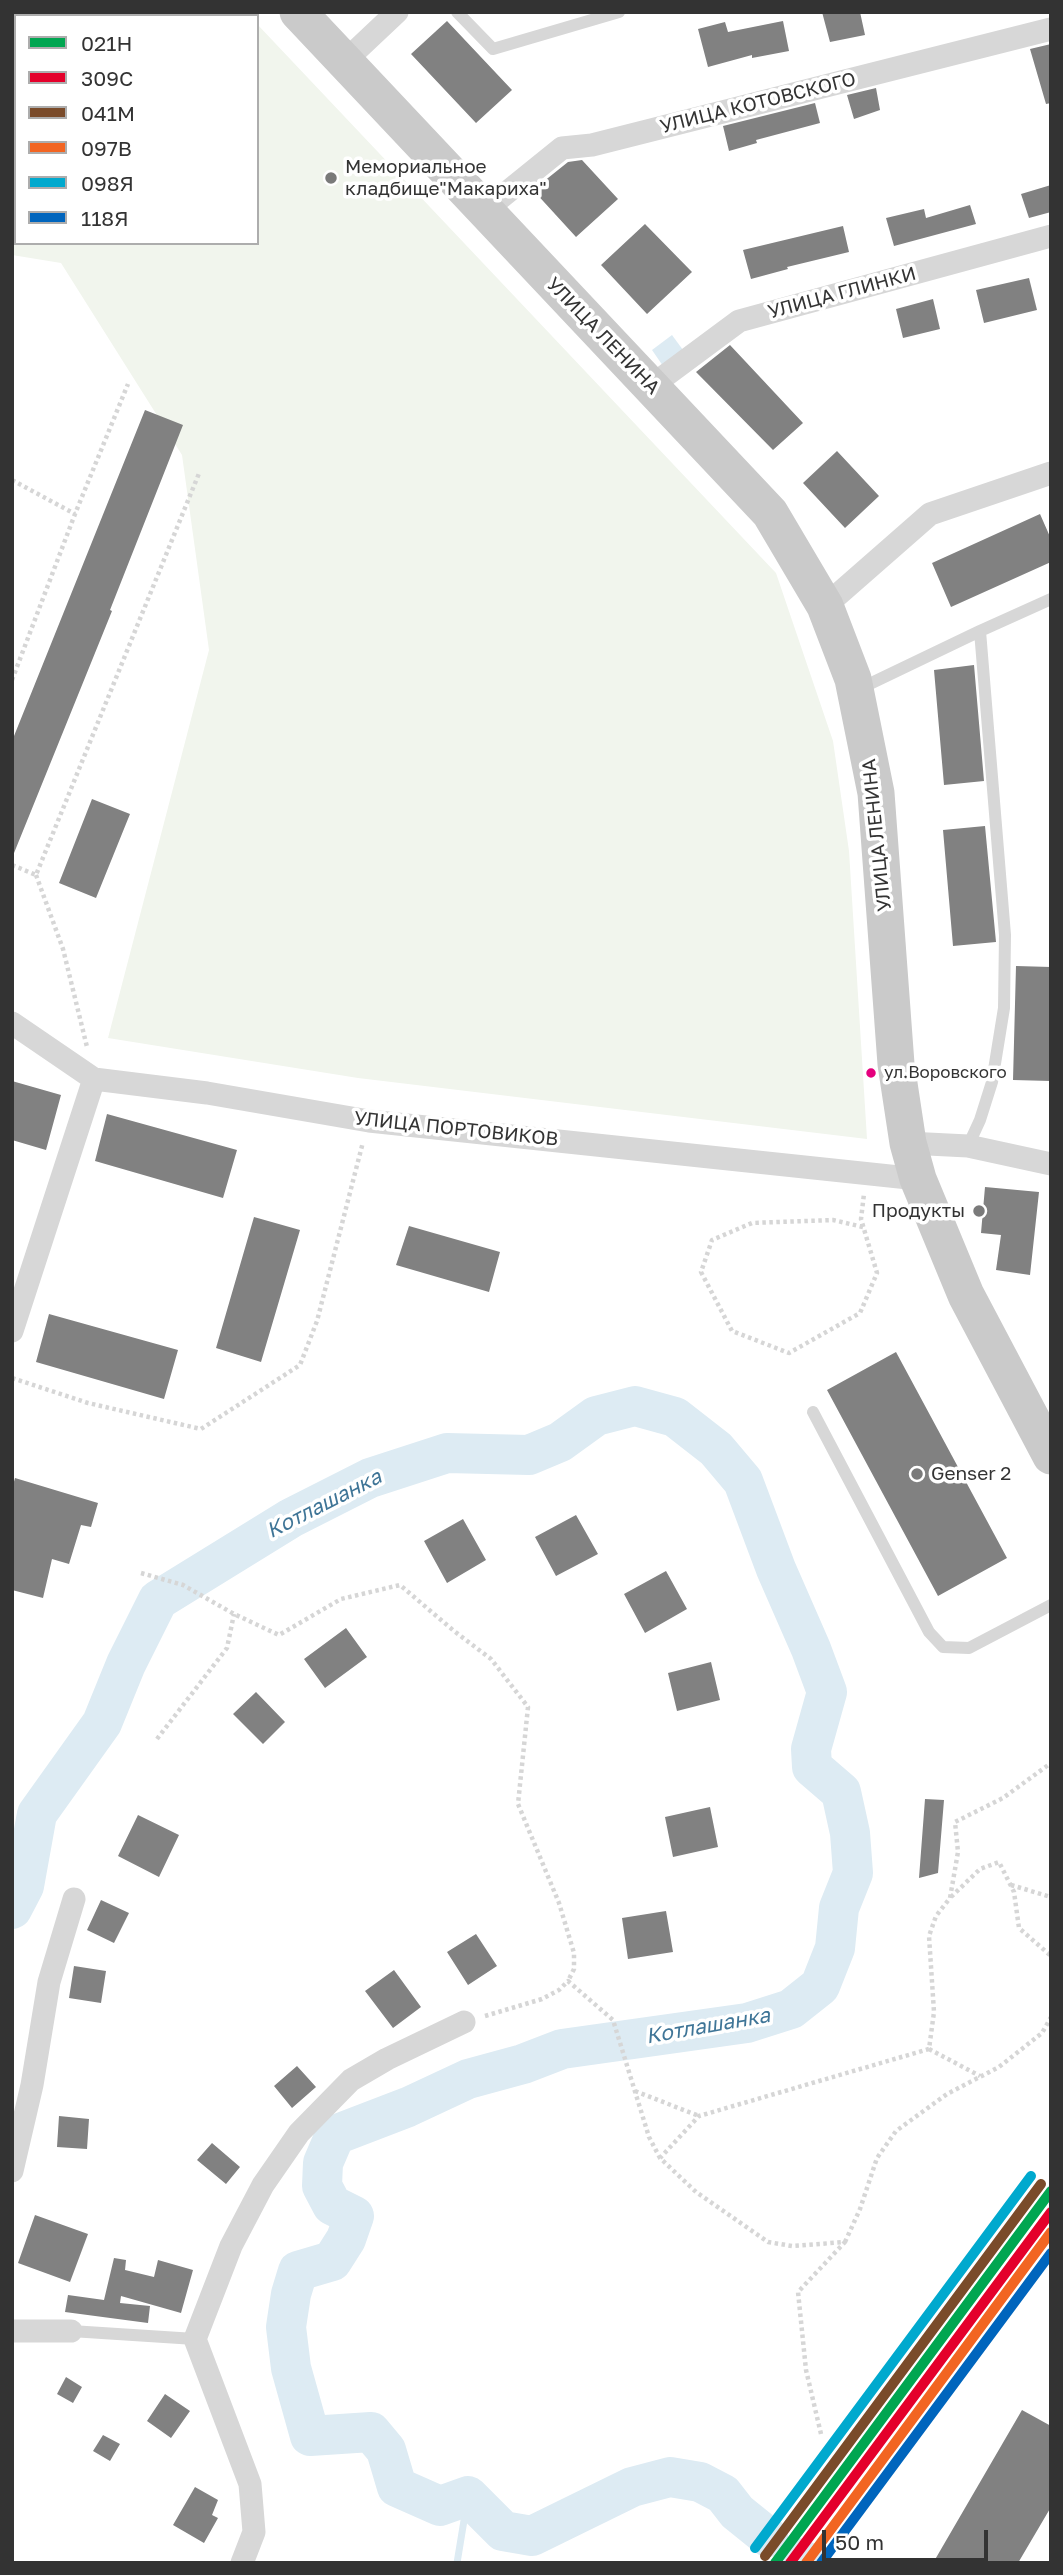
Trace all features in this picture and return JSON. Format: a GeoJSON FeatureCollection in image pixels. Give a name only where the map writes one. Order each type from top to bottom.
{"type":"FeatureCollection","features":[{"type":"Feature","properties":{"kind":"main road","name":"УЛИЦА ЛЕНИНА"},"geometry":{"type":"LineString","coordinates":[[298,12],[770,513],[825,606],[853,679],[876,793],[897,1063],[908,1143],[918,1180],[966,1295],[1051,1456]]}},
{"type":"Feature","properties":{"kind":"street"},"geometry":{"type":"LineString","coordinates":[[345,61],[397,12]]}},
{"type":"Feature","properties":{"kind":"street","name":"УЛИЦА КОТОВСКОГО"},"geometry":{"type":"LineString","coordinates":[[484,211],[562,148],[592,145],[1051,29]]}},
{"type":"Feature","properties":{"kind":"street","name":"УЛИЦА ГЛИНКИ"},"geometry":{"type":"LineString","coordinates":[[650,387],[739,321],[1051,236]]}},
{"type":"Feature","properties":{"kind":"street"},"geometry":{"type":"LineString","coordinates":[[825,606],[930,514],[1051,473]]}},
{"type":"Feature","properties":{"kind":"street","name":"УЛИЦА ПОРТОВИКОВ"},"geometry":{"type":"LineString","coordinates":[[12,1023],[94,1079],[207,1093],[369,1121],[918,1180]]}},
{"type":"Feature","properties":{"kind":"street"},"geometry":{"type":"LineString","coordinates":[[12,1331],[94,1079]]}},
{"type":"Feature","properties":{"kind":"street"},"geometry":{"type":"LineString","coordinates":[[908,1143],[968,1146],[1051,1164]]}},
{"type":"Feature","properties":{"kind":"street"},"geometry":{"type":"LineString","coordinates":[[12,2171],[32,2085],[49,1982],[74,1899]]}},
{"type":"Feature","properties":{"kind":"street"},"geometry":{"type":"LineString","coordinates":[[242,2563],[254,2532],[250,2484],[195,2339],[231,2246],[263,2185],[299,2133],[351,2080],[387,2059],[464,2022]]}},
{"type":"Feature","properties":{"kind":"street"},"geometry":{"type":"LineString","coordinates":[[12,2331],[71,2331]]}},
{"type":"Feature","properties":{"kind":"lane"},"geometry":{"type":"LineString","coordinates":[[457,12],[493,49],[619,12]]}},
{"type":"Feature","properties":{"kind":"lane"},"geometry":{"type":"LineString","coordinates":[[856,691],[1051,599]]}},
{"type":"Feature","properties":{"kind":"lane"},"geometry":{"type":"LineString","coordinates":[[968,1146],[980,1121],[992,1083],[1004,1008],[1005,935],[980,631]]}},
{"type":"Feature","properties":{"kind":"lane"},"geometry":{"type":"LineString","coordinates":[[813,1412],[929,1632],[943,1647],[969,1648],[1051,1605]]}},
{"type":"Feature","properties":{"kind":"lane"},"geometry":{"type":"LineString","coordinates":[[71,2331],[195,2339]]}},
{"type":"Feature","properties":{"kind":"path"},"geometry":{"type":"LineString","coordinates":[[12,680],[128,384]]}},
{"type":"Feature","properties":{"kind":"path"},"geometry":{"type":"LineString","coordinates":[[94,1079],[63,949],[36,875],[200,471]]}},
{"type":"Feature","properties":{"kind":"path"},"geometry":{"type":"LineString","coordinates":[[12,480],[75,514]]}},
{"type":"Feature","properties":{"kind":"path"},"geometry":{"type":"LineString","coordinates":[[12,865],[36,875]]}},
{"type":"Feature","properties":{"kind":"path"},"geometry":{"type":"LineString","coordinates":[[12,1378],[88,1403],[201,1429],[300,1365],[317,1321],[369,1121]]}},
{"type":"Feature","properties":{"kind":"path"},"geometry":{"type":"LineString","coordinates":[[863,1227],[833,1220],[752,1223],[712,1240],[701,1272],[732,1331],[789,1353],[860,1313],[877,1273],[863,1227],[860,1219],[867,1176]]}},
{"type":"Feature","properties":{"kind":"path"},"geometry":{"type":"LineString","coordinates":[[141,1573],[183,1584],[234,1614],[279,1635],[341,1599],[400,1585],[491,1658],[528,1707],[519,1804],[559,1903],[574,1953],[573,1969],[568,1981],[559,1990],[542,1999],[464,2022]]}},
{"type":"Feature","properties":{"kind":"path"},"geometry":{"type":"LineString","coordinates":[[157,1739],[227,1648],[234,1614]]}},
{"type":"Feature","properties":{"kind":"path"},"geometry":{"type":"LineString","coordinates":[[950,1898],[958,1852],[955,1822],[1003,1798],[1051,1763]]}},
{"type":"Feature","properties":{"kind":"path"},"geometry":{"type":"LineString","coordinates":[[929,2049],[934,2012],[929,1936],[936,1916],[980,1869],[999,1862],[1014,1892],[1019,1928],[1051,1956]]}},
{"type":"Feature","properties":{"kind":"path"},"geometry":{"type":"LineString","coordinates":[[1011,1885],[1051,1898]]}},
{"type":"Feature","properties":{"kind":"path"},"geometry":{"type":"LineString","coordinates":[[568,1981],[613,2020],[649,2137],[660,2158],[696,2192],[768,2242],[792,2246],[845,2242]]}},
{"type":"Feature","properties":{"kind":"path"},"geometry":{"type":"LineString","coordinates":[[821,2434],[806,2371],[798,2292],[845,2242],[860,2209],[877,2158],[896,2132],[947,2094],[999,2067],[1042,2033],[1051,2017]]}},
{"type":"Feature","properties":{"kind":"path"},"geometry":{"type":"LineString","coordinates":[[660,2158],[699,2116],[929,2049],[981,2076]]}},
{"type":"Feature","properties":{"kind":"path"},"geometry":{"type":"LineString","coordinates":[[634,2091],[699,2116]]}},
{"type":"Feature","properties":{"kind":"shaded area"},"geometry":{"type":"Polygon","coordinates":[[[12,12],[246,12],[248,14],[14,14],[14,245],[259,245],[259,26],[776,573],[833,741],[849,851],[867,1139],[358,1078],[108,1038],[209,650],[182,455],[61,263],[12,255],[12,12]]]}},
{"type":"Feature","properties":{"kind":"shaded area"},"geometry":{"type":"Polygon","coordinates":[[[672,335],[683,350],[663,366],[652,350],[672,335]]]}},
{"type":"Feature","properties":{"kind":"building"},"geometry":{"type":"Polygon","coordinates":[[[822,12],[860,12],[865,35],[830,42],[822,12]]]}},
{"type":"Feature","properties":{"kind":"building"},"geometry":{"type":"Polygon","coordinates":[[[447,21],[512,90],[476,123],[411,54],[447,21]]]}},
{"type":"Feature","properties":{"kind":"building"},"geometry":{"type":"Polygon","coordinates":[[[783,21],[789,51],[752,58],[752,55],[708,67],[698,29],[725,22],[728,32],[783,21]]]}},
{"type":"Feature","properties":{"kind":"building"},"geometry":{"type":"Polygon","coordinates":[[[1051,44],[1051,103],[1046,104],[1030,49],[1051,44]]]}},
{"type":"Feature","properties":{"kind":"building"},"geometry":{"type":"Polygon","coordinates":[[[876,88],[880,110],[854,119],[847,95],[876,88]]]}},
{"type":"Feature","properties":{"kind":"building"},"geometry":{"type":"Polygon","coordinates":[[[815,103],[820,123],[756,140],[757,143],[729,151],[723,126],[815,103]]]}},
{"type":"Feature","properties":{"kind":"building"},"geometry":{"type":"Polygon","coordinates":[[[582,160],[618,199],[576,237],[533,190],[568,162],[582,160]]]}},
{"type":"Feature","properties":{"kind":"building"},"geometry":{"type":"Polygon","coordinates":[[[1051,185],[1051,212],[1029,218],[1021,194],[1051,185]]]}},
{"type":"Feature","properties":{"kind":"building"},"geometry":{"type":"Polygon","coordinates":[[[970,205],[976,224],[894,246],[886,218],[924,209],[926,218],[970,205]]]}},
{"type":"Feature","properties":{"kind":"building"},"geometry":{"type":"Polygon","coordinates":[[[645,224],[692,272],[647,314],[601,265],[645,224]]]}},
{"type":"Feature","properties":{"kind":"building"},"geometry":{"type":"Polygon","coordinates":[[[843,226],[849,252],[751,279],[743,250],[843,226]]]}},
{"type":"Feature","properties":{"kind":"building"},"geometry":{"type":"Polygon","coordinates":[[[1029,278],[1037,310],[984,323],[976,290],[1029,278]]]}},
{"type":"Feature","properties":{"kind":"building"},"geometry":{"type":"Polygon","coordinates":[[[933,299],[940,329],[903,338],[896,309],[933,299]]]}},
{"type":"Feature","properties":{"kind":"building"},"geometry":{"type":"Polygon","coordinates":[[[730,345],[803,423],[773,450],[696,372],[730,345]]]}},
{"type":"Feature","properties":{"kind":"building"},"geometry":{"type":"Polygon","coordinates":[[[145,410],[183,425],[110,610],[112,611],[12,858],[12,741],[145,410]]]}},
{"type":"Feature","properties":{"kind":"building"},"geometry":{"type":"Polygon","coordinates":[[[837,451],[879,496],[845,528],[803,483],[837,451]]]}},
{"type":"Feature","properties":{"kind":"building"},"geometry":{"type":"Polygon","coordinates":[[[1040,514],[1051,539],[1051,562],[951,607],[932,563],[1040,514]]]}},
{"type":"Feature","properties":{"kind":"building"},"geometry":{"type":"Polygon","coordinates":[[[974,665],[984,781],[944,785],[934,670],[974,665]]]}},
{"type":"Feature","properties":{"kind":"building"},"geometry":{"type":"Polygon","coordinates":[[[92,799],[130,814],[96,898],[59,883],[92,799]]]}},
{"type":"Feature","properties":{"kind":"building"},"geometry":{"type":"Polygon","coordinates":[[[985,826],[996,942],[953,946],[943,830],[985,826]]]}},
{"type":"Feature","properties":{"kind":"building"},"geometry":{"type":"Polygon","coordinates":[[[1016,966],[1051,967],[1051,1081],[1013,1080],[1016,966]]]}},
{"type":"Feature","properties":{"kind":"building"},"geometry":{"type":"Polygon","coordinates":[[[12,1081],[61,1095],[46,1150],[12,1140],[12,1081]]]}},
{"type":"Feature","properties":{"kind":"building"},"geometry":{"type":"Polygon","coordinates":[[[107,1114],[237,1150],[223,1198],[95,1161],[107,1114]]]}},
{"type":"Feature","properties":{"kind":"building"},"geometry":{"type":"Polygon","coordinates":[[[985,1187],[1039,1192],[1030,1275],[996,1270],[1001,1235],[981,1233],[985,1187]]]}},
{"type":"Feature","properties":{"kind":"building"},"geometry":{"type":"Polygon","coordinates":[[[254,1217],[300,1230],[261,1362],[216,1348],[254,1217]]]}},
{"type":"Feature","properties":{"kind":"building"},"geometry":{"type":"Polygon","coordinates":[[[409,1226],[500,1252],[489,1292],[396,1265],[409,1226]]]}},
{"type":"Feature","properties":{"kind":"building"},"geometry":{"type":"Polygon","coordinates":[[[49,1314],[178,1350],[164,1399],[36,1362],[49,1314]]]}},
{"type":"Feature","properties":{"kind":"building","name":"Genser 2"},"geometry":{"type":"Polygon","coordinates":[[[896,1352],[1007,1558],[938,1596],[827,1390],[896,1352]]]}},
{"type":"Feature","properties":{"kind":"building"},"geometry":{"type":"Polygon","coordinates":[[[15,1478],[98,1503],[91,1527],[81,1525],[69,1564],[52,1559],[43,1598],[12,1590],[12,1489],[15,1478]]]}},
{"type":"Feature","properties":{"kind":"building"},"geometry":{"type":"Polygon","coordinates":[[[576,1515],[598,1554],[556,1576],[535,1537],[576,1515]]]}},
{"type":"Feature","properties":{"kind":"building"},"geometry":{"type":"Polygon","coordinates":[[[463,1519],[486,1560],[447,1583],[424,1541],[463,1519]]]}},
{"type":"Feature","properties":{"kind":"building"},"geometry":{"type":"Polygon","coordinates":[[[666,1571],[687,1609],[645,1633],[624,1594],[666,1571]]]}},
{"type":"Feature","properties":{"kind":"building"},"geometry":{"type":"Polygon","coordinates":[[[346,1628],[367,1657],[325,1688],[304,1659],[346,1628]]]}},
{"type":"Feature","properties":{"kind":"building"},"geometry":{"type":"Polygon","coordinates":[[[711,1662],[720,1700],[677,1711],[668,1673],[711,1662]]]}},
{"type":"Feature","properties":{"kind":"building"},"geometry":{"type":"Polygon","coordinates":[[[256,1692],[285,1722],[263,1744],[233,1714],[256,1692]]]}},
{"type":"Feature","properties":{"kind":"building"},"geometry":{"type":"Polygon","coordinates":[[[925,1799],[944,1800],[938,1873],[919,1878],[925,1799]]]}},
{"type":"Feature","properties":{"kind":"building"},"geometry":{"type":"Polygon","coordinates":[[[710,1807],[718,1847],[673,1857],[665,1817],[710,1807]]]}},
{"type":"Feature","properties":{"kind":"building"},"geometry":{"type":"Polygon","coordinates":[[[138,1815],[179,1835],[159,1877],[118,1856],[138,1815]]]}},
{"type":"Feature","properties":{"kind":"building"},"geometry":{"type":"Polygon","coordinates":[[[101,1900],[129,1913],[114,1943],[87,1930],[101,1900]]]}},
{"type":"Feature","properties":{"kind":"building"},"geometry":{"type":"Polygon","coordinates":[[[666,1911],[673,1952],[628,1959],[622,1918],[666,1911]]]}},
{"type":"Feature","properties":{"kind":"building"},"geometry":{"type":"Polygon","coordinates":[[[476,1934],[497,1966],[468,1985],[447,1952],[476,1934]]]}},
{"type":"Feature","properties":{"kind":"building"},"geometry":{"type":"Polygon","coordinates":[[[74,1966],[106,1971],[101,2003],[69,1998],[74,1966]]]}},
{"type":"Feature","properties":{"kind":"building"},"geometry":{"type":"Polygon","coordinates":[[[394,1970],[421,2007],[393,2028],[365,1991],[394,1970]]]}},
{"type":"Feature","properties":{"kind":"building"},"geometry":{"type":"Polygon","coordinates":[[[297,2066],[316,2087],[292,2108],[274,2086],[297,2066]]]}},
{"type":"Feature","properties":{"kind":"building"},"geometry":{"type":"Polygon","coordinates":[[[59,2116],[89,2119],[87,2149],[57,2147],[59,2116]]]}},
{"type":"Feature","properties":{"kind":"building"},"geometry":{"type":"Polygon","coordinates":[[[212,2143],[240,2167],[226,2184],[197,2160],[212,2143]]]}},
{"type":"Feature","properties":{"kind":"building"},"geometry":{"type":"Polygon","coordinates":[[[35,2215],[88,2234],[70,2282],[18,2263],[35,2215]]]}},
{"type":"Feature","properties":{"kind":"building"},"geometry":{"type":"Polygon","coordinates":[[[114,2258],[126,2260],[125,2270],[154,2277],[158,2260],[193,2270],[181,2313],[121,2296],[120,2303],[150,2306],[148,2323],[65,2312],[68,2295],[104,2300],[114,2258]]]}},
{"type":"Feature","properties":{"kind":"building"},"geometry":{"type":"Polygon","coordinates":[[[66,2377],[82,2387],[73,2403],[57,2394],[66,2377]]]}},
{"type":"Feature","properties":{"kind":"building"},"geometry":{"type":"Polygon","coordinates":[[[165,2394],[190,2411],[171,2438],[147,2421],[165,2394]]]}},
{"type":"Feature","properties":{"kind":"building"},"geometry":{"type":"Polygon","coordinates":[[[1022,2410],[1051,2426],[1051,2507],[1018,2563],[933,2563],[1022,2410]]]}},
{"type":"Feature","properties":{"kind":"building"},"geometry":{"type":"Polygon","coordinates":[[[103,2435],[120,2444],[110,2461],[93,2451],[103,2435]]]}},
{"type":"Feature","properties":{"kind":"building"},"geometry":{"type":"Polygon","coordinates":[[[195,2487],[218,2500],[212,2515],[218,2518],[204,2543],[173,2525],[195,2487]]]}},
{"type":"Feature","properties":{"kind":"waterway","name":"Котлашанка"},"geometry":{"type":"LineString","coordinates":[[12,1909],[24,1886],[37,1814],[102,1723],[126,1664],[158,1600],[291,1518],[370,1478],[447,1453],[529,1455],[560,1442],[596,1416],[635,1406],[675,1417],[716,1449],[743,1481],[827,1692],[811,1749],[812,1767],[841,1792],[850,1833],[853,1873],[839,1908],[835,1948],[820,1986],[791,2009],[747,2023],[562,2049],[523,2064],[468,2079],[408,2107],[335,2135],[323,2163],[322,2186],[332,2205],[354,2216],[346,2239],[332,2261],[298,2271],[286,2327],[291,2368],[310,2436],[371,2432],[386,2450],[397,2487],[440,2506],[468,2496],[503,2531],[532,2536],[632,2487],[670,2477],[700,2482],[723,2494],[737,2512],[768,2537]]}},
{"type":"Feature","properties":{"kind":"waterway"},"geometry":{"type":"LineString","coordinates":[[457,2563],[468,2496]]}},
{"type":"Feature","properties":{"kind":"waterway","name":"Котлашанка"},"geometry":{"type":"LineString","coordinates":[[798,2558],[809,2563]]}},
{"type":"Feature","properties":{"kind":"transit line","name":"098Я"},"geometry":{"type":"LineString","coordinates":[[755,2548],[1031,2176]]}},
{"type":"Feature","properties":{"kind":"transit line","name":"041М"},"geometry":{"type":"LineString","coordinates":[[765,2556],[1041,2184]]}},
{"type":"Feature","properties":{"kind":"transit line","name":"021Н"},"geometry":{"type":"LineString","coordinates":[[775,2563],[1051,2191]]}},
{"type":"Feature","properties":{"kind":"transit line","name":"309С"},"geometry":{"type":"LineString","coordinates":[[790,2563],[1051,2212]]}},
{"type":"Feature","properties":{"kind":"transit line","name":"097В"},"geometry":{"type":"LineString","coordinates":[[806,2563],[1051,2232]]}},
{"type":"Feature","properties":{"kind":"transit line","name":"118Я"},"geometry":{"type":"LineString","coordinates":[[821,2563],[1051,2253]]}},
{"type":"Feature","properties":{"kind":"place","name":"Мемориальное кладбище\"Макариха\""},"geometry":{"type":"Point","coordinates":[331,178]}},
{"type":"Feature","properties":{"kind":"place","name":"ул.Воровского"},"geometry":{"type":"Point","coordinates":[871,1073]}},
{"type":"Feature","properties":{"kind":"place","name":"Продукты"},"geometry":{"type":"Point","coordinates":[979,1211]}},
{"type":"Feature","properties":{"kind":"place","name":"Genser 2"},"geometry":{"type":"Point","coordinates":[917,1474]}}]}
